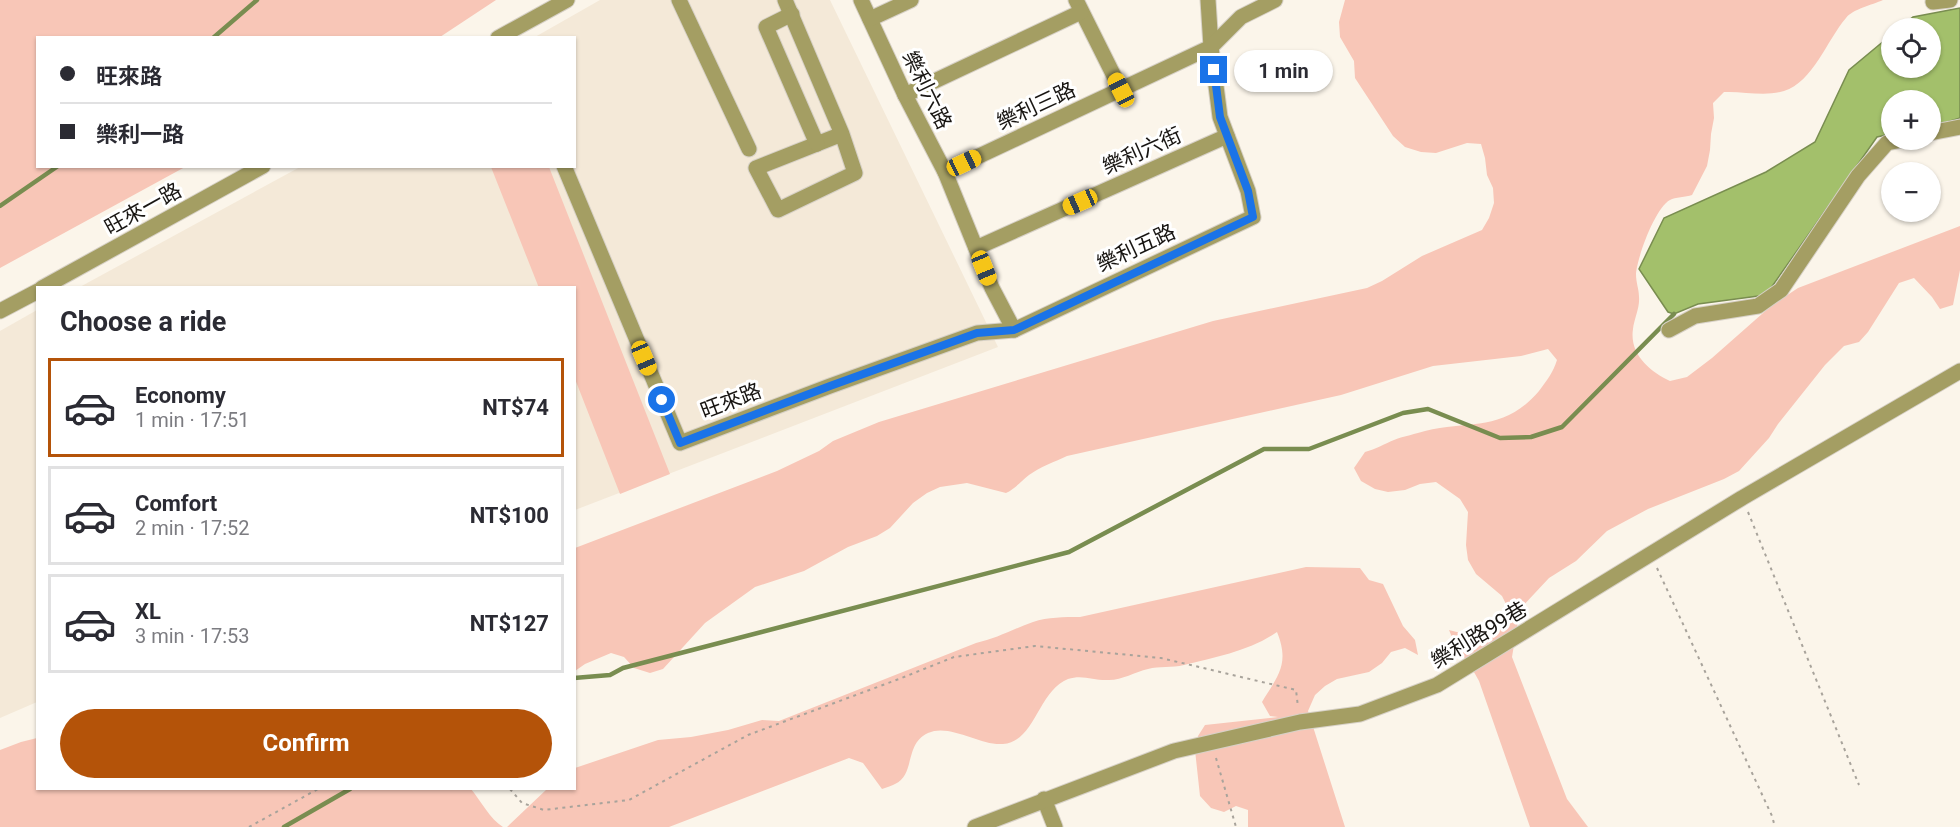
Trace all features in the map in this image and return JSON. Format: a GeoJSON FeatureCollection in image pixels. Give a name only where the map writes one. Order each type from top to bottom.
{"type":"FeatureCollection","features":[{"type":"Feature","properties":{"kind":"street"},"geometry":{"type":"LineString","coordinates":[[505,36],[567,0]]}},
{"type":"Feature","properties":{"kind":"street"},"geometry":{"type":"LineString","coordinates":[[679,0],[749,149]]}},
{"type":"Feature","properties":{"kind":"street","name":"樂利六路"},"geometry":{"type":"LineString","coordinates":[[861,0],[905,95],[945,172],[992,288],[1014,330]]}},
{"type":"Feature","properties":{"kind":"street"},"geometry":{"type":"LineString","coordinates":[[870,19],[911,0]]}},
{"type":"Feature","properties":{"kind":"street"},"geometry":{"type":"LineString","coordinates":[[1208,0],[1210,47],[1220,117],[1227,136]]}},
{"type":"Feature","properties":{"kind":"street","name":"樂利三路"},"geometry":{"type":"LineString","coordinates":[[945,172],[1210,47],[1241,17],[1275,0]]}},
{"type":"Feature","properties":{"kind":"street"},"geometry":{"type":"LineString","coordinates":[[1933,2],[1950,0]]}},
{"type":"Feature","properties":{"kind":"street"},"geometry":{"type":"LineString","coordinates":[[905,95],[1078,6],[1121,90]]}},
{"type":"Feature","properties":{"kind":"street"},"geometry":{"type":"LineString","coordinates":[[817,144],[766,27],[788,7],[842,134],[855,173],[778,210],[756,168],[817,144],[842,134]]}},
{"type":"Feature","properties":{"kind":"street"},"geometry":{"type":"LineString","coordinates":[[1941,131],[1960,127]]}},
{"type":"Feature","properties":{"kind":"street","name":"樂利五路"},"geometry":{"type":"LineString","coordinates":[[1014,330],[1253,217],[1248,191],[1227,136]]}},
{"type":"Feature","properties":{"kind":"street","name":"樂利六街"},"geometry":{"type":"LineString","coordinates":[[976,248],[1227,136]]}},
{"type":"Feature","properties":{"kind":"street"},"geometry":{"type":"LineString","coordinates":[[1669,330],[1695,316],[1758,306],[1781,290],[1858,176],[1881,150]]}},
{"type":"Feature","properties":{"kind":"street","name":"旺來一路"},"geometry":{"type":"LineString","coordinates":[[46,286],[259,168]]}},
{"type":"Feature","properties":{"kind":"street","name":"旺來路"},"geometry":{"type":"LineString","coordinates":[[565,168],[680,443],[977,333],[1014,330]]}},
{"type":"Feature","properties":{"kind":"street"},"geometry":{"type":"LineString","coordinates":[[0,311],[36,292]]}},
{"type":"Feature","properties":{"kind":"street","name":"樂利路99巷"},"geometry":{"type":"LineString","coordinates":[[975,827],[1174,750],[1300,722],[1360,714],[1437,685],[1742,498],[1960,371]]}},
{"type":"Feature","properties":{"kind":"street"},"geometry":{"type":"LineString","coordinates":[[1044,799],[1055,827]]}},
{"type":"Feature","properties":{"kind":"path"},"geometry":{"type":"LineString","coordinates":[[1742,498],[1858,785]]}},
{"type":"Feature","properties":{"kind":"path"},"geometry":{"type":"LineString","coordinates":[[1650,554],[1775,827]]}},
{"type":"Feature","properties":{"kind":"path"},"geometry":{"type":"LineString","coordinates":[[511,790],[522,803],[544,810],[629,800],[748,735],[954,657],[1035,646],[1161,658],[1296,690],[1300,722]]}},
{"type":"Feature","properties":{"kind":"path"},"geometry":{"type":"LineString","coordinates":[[1211,742],[1236,827]]}},
{"type":"Feature","properties":{"kind":"path"},"geometry":{"type":"LineString","coordinates":[[249,827],[316,790]]}},
{"type":"Feature","properties":{"kind":"shaded area"},"geometry":{"type":"Polygon","coordinates":[[[0,0],[496,0],[442,36],[36,36],[36,168],[183,168],[0,268],[0,0]]]}},
{"type":"Feature","properties":{"kind":"shaded area"},"geometry":{"type":"Polygon","coordinates":[[[600,0],[830,0],[998,347],[576,510],[576,286],[82,286],[298,168],[576,168],[576,36],[537,36],[600,0]]]}},
{"type":"Feature","properties":{"kind":"shaded area"},"geometry":{"type":"Polygon","coordinates":[[[1345,0],[1883,0],[1849,15],[1811,70],[1794,86],[1769,94],[1724,92],[1713,103],[1714,118],[1707,166],[1692,195],[1670,200],[1658,213],[1643,246],[1637,267],[1639,301],[1633,329],[1634,346],[1648,367],[1670,381],[1687,377],[1771,306],[1798,288],[1960,226],[1960,270],[1953,305],[1940,309],[1914,278],[1899,283],[1868,332],[1859,342],[1844,346],[1825,365],[1769,438],[1739,471],[1648,509],[1607,531],[1576,561],[1549,578],[1520,609],[1512,657],[1567,799],[1588,827],[1530,827],[1479,681],[1449,630],[1480,638],[1497,634],[1508,608],[1502,596],[1476,574],[1468,560],[1466,545],[1468,512],[1460,499],[1436,482],[1388,492],[1375,489],[1361,481],[1354,468],[1365,452],[1398,439],[1425,431],[1500,419],[1513,413],[1539,391],[1552,373],[1557,360],[1548,349],[1521,356],[1433,366],[1341,395],[1067,456],[1033,472],[1006,493],[967,483],[940,487],[913,503],[890,528],[877,536],[848,547],[804,571],[755,587],[705,623],[663,669],[650,673],[634,668],[624,657],[611,653],[576,670],[576,548],[777,471],[819,451],[833,441],[879,422],[1213,321],[1367,288],[1422,256],[1482,230],[1494,203],[1493,188],[1487,175],[1481,144],[1467,143],[1436,153],[1421,152],[1405,147],[1393,136],[1355,78],[1354,61],[1340,37],[1339,22],[1345,0]]]}},
{"type":"Feature","properties":{"kind":"shaded area"},"geometry":{"type":"Polygon","coordinates":[[[1960,8],[1960,118],[1941,124],[1941,90],[1881,90],[1881,136],[1877,137],[1766,295],[1698,304],[1674,314],[1668,312],[1639,269],[1664,218],[1766,172],[1815,142],[1849,70],[1881,43],[1881,78],[1941,78],[1941,18],[1913,17],[1960,8]]]}},
{"type":"Feature","properties":{"kind":"shaded area"},"geometry":{"type":"Polygon","coordinates":[[[491,168],[549,168],[670,474],[620,494],[576,382],[576,286],[538,286],[491,168]]]}},
{"type":"Feature","properties":{"kind":"shaded area"},"geometry":{"type":"Polygon","coordinates":[[[36,311],[36,702],[0,718],[0,331],[36,311]]]}},
{"type":"Feature","properties":{"kind":"shaded area"},"geometry":{"type":"Polygon","coordinates":[[[1306,567],[1360,568],[1369,580],[1383,584],[1403,626],[1415,640],[1418,655],[1405,648],[1391,652],[1382,663],[1369,672],[1337,679],[1315,695],[1308,711],[1345,827],[1248,827],[1248,810],[1236,806],[1224,812],[1211,808],[1200,796],[1195,750],[1198,736],[1205,725],[1278,717],[1270,716],[1262,702],[1277,677],[1282,661],[1281,643],[1277,632],[1244,649],[1184,665],[1152,668],[1114,680],[1079,677],[1068,679],[1050,694],[1030,726],[1014,741],[994,744],[946,731],[928,733],[916,744],[906,773],[894,785],[882,789],[863,763],[849,758],[669,827],[507,827],[546,790],[576,790],[576,768],[658,740],[728,730],[762,720],[779,721],[1039,620],[1080,617],[1306,567]]]}},
{"type":"Feature","properties":{"kind":"shaded area"},"geometry":{"type":"Polygon","coordinates":[[[36,738],[36,790],[472,790],[490,815],[503,827],[0,827],[0,750],[36,738]]]}},
{"type":"Feature","properties":{"kind":"waterway"},"geometry":{"type":"LineString","coordinates":[[215,36],[257,0]]}},
{"type":"Feature","properties":{"kind":"waterway"},"geometry":{"type":"LineString","coordinates":[[0,206],[55,168]]}},
{"type":"Feature","properties":{"kind":"waterway"},"geometry":{"type":"LineString","coordinates":[[576,678],[610,675],[623,668],[1069,552],[1264,449],[1309,449],[1403,413],[1428,409],[1500,438],[1531,437],[1562,427],[1674,314]]}},
{"type":"Feature","properties":{"kind":"waterway"},"geometry":{"type":"LineString","coordinates":[[284,827],[348,790]]}},
{"type":"Feature","properties":{"kind":"route"},"geometry":{"type":"LineString","coordinates":[[662,400],[680,443],[977,333],[1014,330],[1253,217],[1248,191],[1220,117],[1214,70]]}}]}
